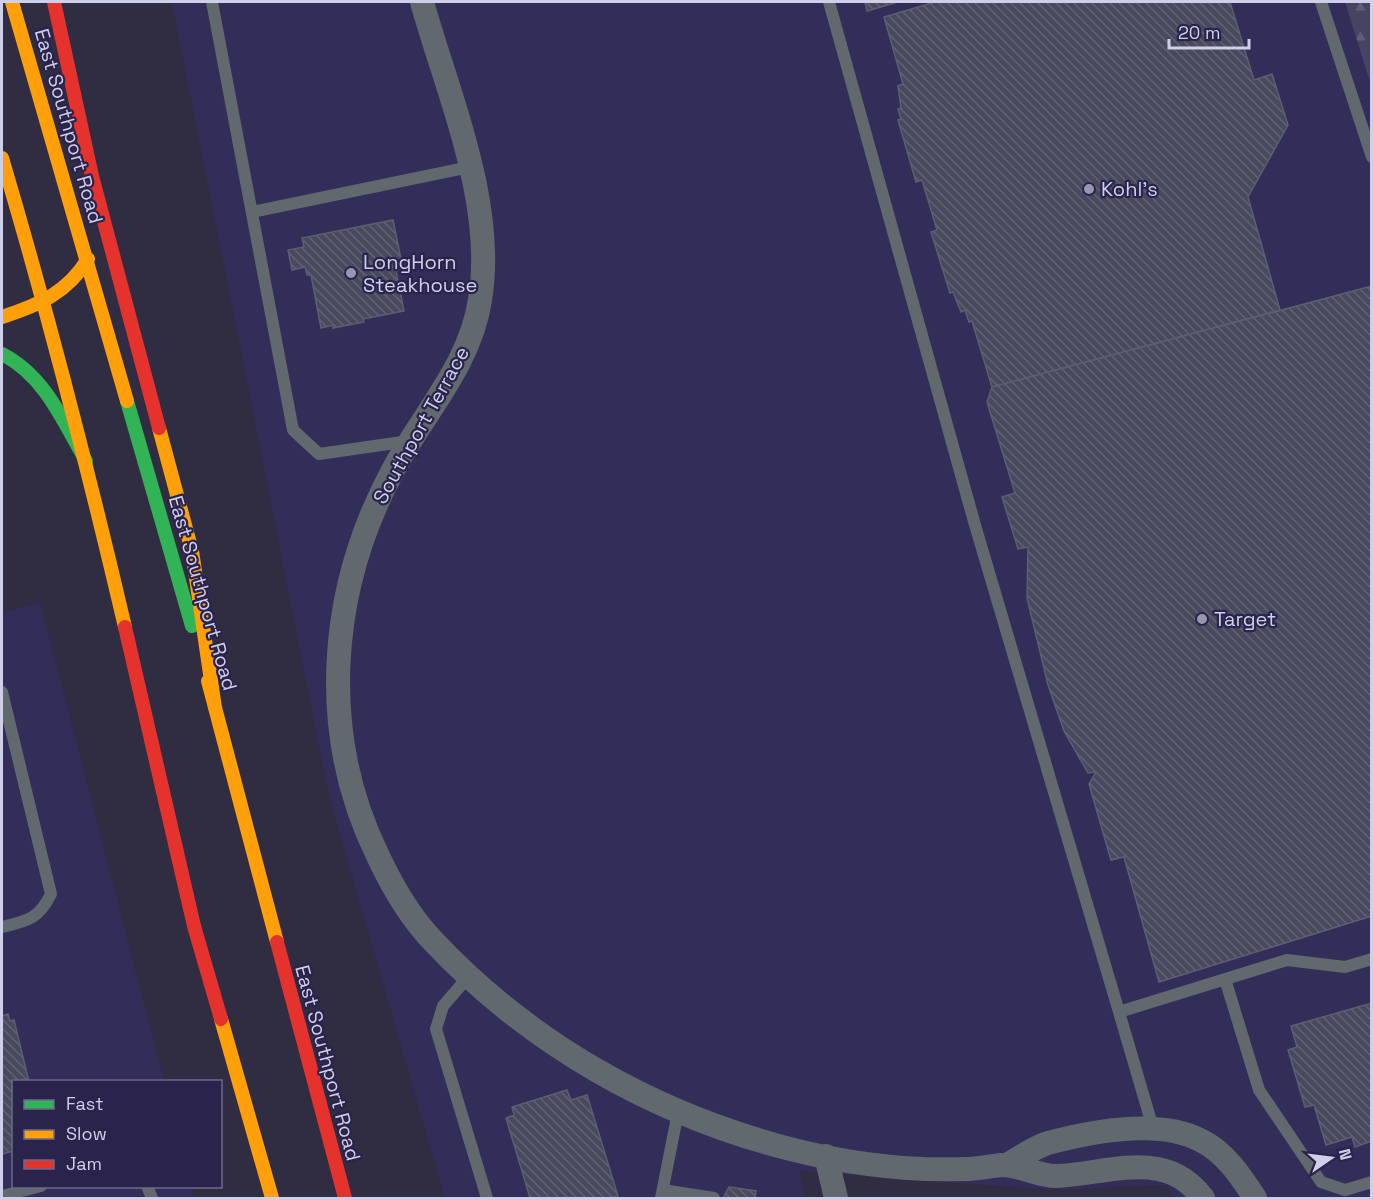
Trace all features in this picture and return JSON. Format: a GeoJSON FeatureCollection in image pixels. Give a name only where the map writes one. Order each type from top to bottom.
{"type":"FeatureCollection","features":[{"type":"Feature","properties":{"kind":"main road","name":"East Southport Road"},"geometry":{"type":"LineString","coordinates":[[12,2],[88,259],[215,708],[345,1198]]}},
{"type":"Feature","properties":{"kind":"main road"},"geometry":{"type":"LineString","coordinates":[[54,2],[92,176],[192,551],[215,708]]}},
{"type":"Feature","properties":{"kind":"main road"},"geometry":{"type":"LineString","coordinates":[[2,158],[45,303],[86,460],[194,926],[272,1198]]}},
{"type":"Feature","properties":{"kind":"main road"},"geometry":{"type":"LineString","coordinates":[[2,317],[45,303],[74,282],[88,259]]}},
{"type":"Feature","properties":{"kind":"main road"},"geometry":{"type":"LineString","coordinates":[[2,354],[26,368],[38,383],[86,460]]}},
{"type":"Feature","properties":{"kind":"street","name":"Southport Terrace"},"geometry":{"type":"LineString","coordinates":[[422,2],[481,210],[485,253],[480,303],[466,346],[450,381],[409,441],[371,516],[350,582],[338,644],[339,734],[352,797],[381,867],[417,922],[469,976],[543,1037],[651,1101],[755,1139],[826,1156],[928,1168],[966,1169],[1007,1165]]}},
{"type":"Feature","properties":{"kind":"street"},"geometry":{"type":"LineString","coordinates":[[1007,1165],[1046,1144],[1130,1128],[1153,1128],[1183,1132],[1205,1142],[1232,1166],[1255,1198]]}},
{"type":"Feature","properties":{"kind":"street"},"geometry":{"type":"LineString","coordinates":[[826,1156],[836,1198]]}},
{"type":"Feature","properties":{"kind":"street"},"geometry":{"type":"LineString","coordinates":[[1007,1165],[1050,1176],[1153,1168],[1177,1174],[1194,1187],[1203,1198]]}},
{"type":"Feature","properties":{"kind":"lane"},"geometry":{"type":"LineString","coordinates":[[212,2],[293,430],[319,454],[409,441]]}},
{"type":"Feature","properties":{"kind":"lane"},"geometry":{"type":"LineString","coordinates":[[829,2],[975,525],[1153,1128]]}},
{"type":"Feature","properties":{"kind":"lane"},"geometry":{"type":"LineString","coordinates":[[1322,2],[1371,157]]}},
{"type":"Feature","properties":{"kind":"lane"},"geometry":{"type":"LineString","coordinates":[[252,212],[470,167]]}},
{"type":"Feature","properties":{"kind":"lane"},"geometry":{"type":"LineString","coordinates":[[2,692],[51,894],[43,911],[25,922],[2,927]]}},
{"type":"Feature","properties":{"kind":"lane"},"geometry":{"type":"LineString","coordinates":[[1119,1012],[1287,960],[1345,967],[1371,959]]}},
{"type":"Feature","properties":{"kind":"lane"},"geometry":{"type":"LineString","coordinates":[[469,976],[443,1006],[436,1029],[487,1198]]}},
{"type":"Feature","properties":{"kind":"lane"},"geometry":{"type":"LineString","coordinates":[[1225,979],[1259,1090],[1322,1182],[1345,1190],[1371,1182]]}},
{"type":"Feature","properties":{"kind":"lane"},"geometry":{"type":"LineString","coordinates":[[678,1112],[662,1194],[714,1198]]}},
{"type":"Feature","properties":{"kind":"lane"},"geometry":{"type":"LineString","coordinates":[[2,1196],[33,1188]]}},
{"type":"Feature","properties":{"kind":"shaded area"},"geometry":{"type":"Polygon","coordinates":[[[172,2],[1345,2],[1372,85],[1371,1198],[1174,1198],[1167,1185],[1053,1190],[799,1171],[805,1198],[445,1198],[329,795],[172,2]]]}},
{"type":"Feature","properties":{"kind":"shaded area"},"geometry":{"type":"Polygon","coordinates":[[[40,603],[164,1080],[12,1080],[12,1188],[191,1188],[194,1198],[2,1198],[2,613],[40,603]]]}},
{"type":"Feature","properties":{"kind":"green space"},"geometry":{"type":"Polygon","coordinates":[[[1345,2],[1371,2],[1371,85],[1345,2]]]}},
{"type":"Feature","properties":{"kind":"building"},"geometry":{"type":"Polygon","coordinates":[[[865,2],[898,2],[867,11],[865,2]]]}},
{"type":"Feature","properties":{"kind":"building","name":"Kohl's"},"geometry":{"type":"Polygon","coordinates":[[[935,2],[1230,2],[1254,80],[1272,74],[1288,125],[1248,197],[1280,310],[992,387],[972,321],[969,322],[965,310],[961,312],[953,292],[950,293],[931,232],[937,230],[922,180],[916,182],[898,120],[901,119],[898,109],[901,108],[898,86],[903,84],[884,17],[935,2]]]}},
{"type":"Feature","properties":{"kind":"building","name":"LongHorn Steakhouse"},"geometry":{"type":"Polygon","coordinates":[[[393,220],[403,269],[396,271],[404,311],[363,319],[364,322],[321,328],[311,275],[307,275],[305,267],[292,270],[288,250],[304,247],[302,238],[393,220]]]}},
{"type":"Feature","properties":{"kind":"building","name":"Target"},"geometry":{"type":"Polygon","coordinates":[[[1372,286],[1372,916],[1159,982],[1124,857],[1111,860],[1089,784],[1096,772],[1088,773],[1064,731],[1048,685],[1027,598],[1028,547],[1018,549],[1002,497],[1015,493],[987,402],[992,387],[1372,286]]]}},
{"type":"Feature","properties":{"kind":"building"},"geometry":{"type":"Polygon","coordinates":[[[1372,1003],[1372,1141],[1355,1147],[1352,1137],[1326,1145],[1314,1105],[1305,1107],[1288,1050],[1297,1047],[1291,1026],[1372,1003]]]}},
{"type":"Feature","properties":{"kind":"building"},"geometry":{"type":"Polygon","coordinates":[[[8,1014],[10,1021],[14,1020],[29,1080],[12,1080],[12,1152],[2,1154],[2,1016],[8,1014]]]}},
{"type":"Feature","properties":{"kind":"building"},"geometry":{"type":"Polygon","coordinates":[[[567,1090],[571,1100],[587,1095],[618,1196],[530,1198],[506,1118],[514,1115],[512,1107],[567,1090]]]}},
{"type":"Feature","properties":{"kind":"building"},"geometry":{"type":"Polygon","coordinates":[[[729,1187],[756,1191],[755,1198],[723,1198],[729,1187]]]}},
{"type":"Feature","properties":{"kind":"traffic: fast"},"geometry":{"type":"LineString","coordinates":[[2,354],[17,363],[41,387],[61,415],[86,461]]}},
{"type":"Feature","properties":{"kind":"traffic: fast"},"geometry":{"type":"LineString","coordinates":[[127,401],[192,626]]}},
{"type":"Feature","properties":{"kind":"traffic: slow"},"geometry":{"type":"LineString","coordinates":[[12,2],[127,401]]}},
{"type":"Feature","properties":{"kind":"traffic: slow"},"geometry":{"type":"LineString","coordinates":[[2,158],[67,391],[125,627]]}},
{"type":"Feature","properties":{"kind":"traffic: slow"},"geometry":{"type":"LineString","coordinates":[[2,317],[28,308],[51,296],[71,281],[88,259]]}},
{"type":"Feature","properties":{"kind":"traffic: slow"},"geometry":{"type":"LineString","coordinates":[[159,428],[192,551],[215,708]]}},
{"type":"Feature","properties":{"kind":"traffic: slow"},"geometry":{"type":"LineString","coordinates":[[208,681],[277,942]]}},
{"type":"Feature","properties":{"kind":"traffic: slow"},"geometry":{"type":"LineString","coordinates":[[221,1019],[272,1198]]}},
{"type":"Feature","properties":{"kind":"traffic: jam"},"geometry":{"type":"LineString","coordinates":[[54,2],[92,176],[159,428]]}},
{"type":"Feature","properties":{"kind":"traffic: jam"},"geometry":{"type":"LineString","coordinates":[[125,627],[194,926],[221,1019]]}},
{"type":"Feature","properties":{"kind":"traffic: jam"},"geometry":{"type":"LineString","coordinates":[[277,942],[345,1198]]}},
{"type":"Feature","properties":{"kind":"place","name":"Kohl's"},"geometry":{"type":"Point","coordinates":[1089,189]}},
{"type":"Feature","properties":{"kind":"place","name":"LongHorn Steakhouse"},"geometry":{"type":"Point","coordinates":[351,273]}},
{"type":"Feature","properties":{"kind":"place","name":"Target"},"geometry":{"type":"Point","coordinates":[1202,619]}}]}
